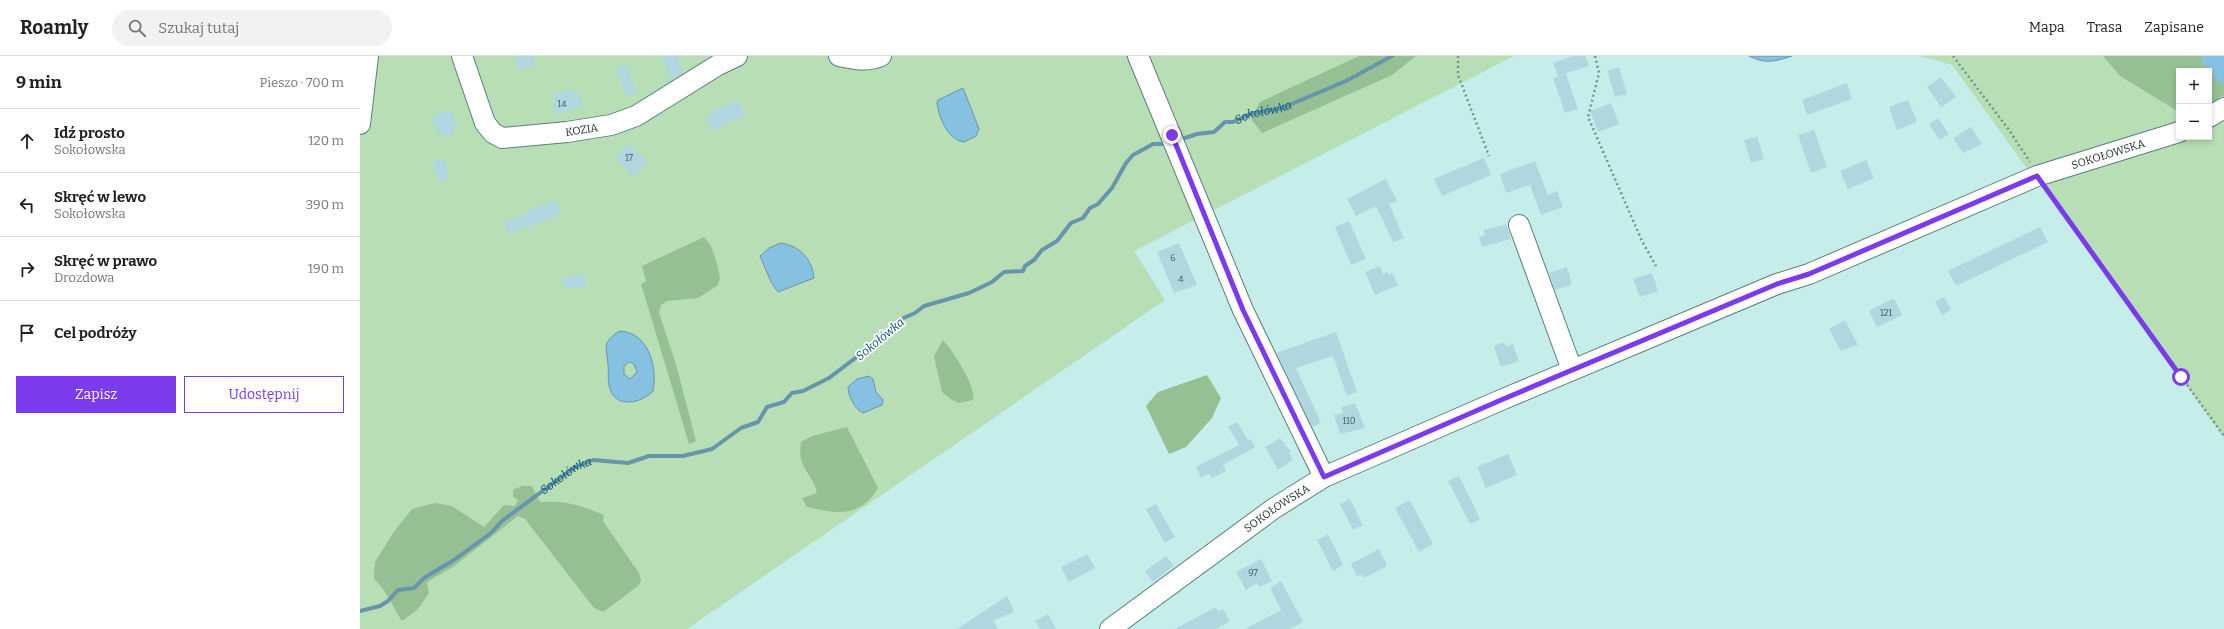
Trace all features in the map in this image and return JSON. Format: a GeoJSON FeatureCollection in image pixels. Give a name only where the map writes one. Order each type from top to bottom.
{"type":"FeatureCollection","features":[{"type":"Feature","properties":{"kind":"street"},"geometry":{"type":"LineString","coordinates":[[360,124],[368,56]]}},
{"type":"Feature","properties":{"kind":"street","name":"KOZIA"},"geometry":{"type":"LineString","coordinates":[[462,56],[485,123],[492,133],[502,138],[591,129],[611,125],[636,116],[718,65],[737,56]]}},
{"type":"Feature","properties":{"kind":"street"},"geometry":{"type":"LineString","coordinates":[[839,56],[863,60],[874,59],[881,56]]}},
{"type":"Feature","properties":{"kind":"street"},"geometry":{"type":"LineString","coordinates":[[1138,56],[1243,310],[1324,477]]}},
{"type":"Feature","properties":{"kind":"street"},"geometry":{"type":"LineString","coordinates":[[2212,115],[2224,108]]}},
{"type":"Feature","properties":{"kind":"street","name":"SOKOŁOWSKA"},"geometry":{"type":"LineString","coordinates":[[1110,629],[1273,509],[1324,477],[1572,370],[1777,284],[1809,274],[2037,176],[2176,133]]}},
{"type":"Feature","properties":{"kind":"street"},"geometry":{"type":"LineString","coordinates":[[1519,225],[1572,370]]}},
{"type":"Feature","properties":{"kind":"path"},"geometry":{"type":"LineString","coordinates":[[1458,56],[1458,75],[1489,156]]}},
{"type":"Feature","properties":{"kind":"path"},"geometry":{"type":"LineString","coordinates":[[1595,56],[1599,73],[1598,83],[1588,111],[1588,117],[1642,241],[1656,266]]}},
{"type":"Feature","properties":{"kind":"path"},"geometry":{"type":"LineString","coordinates":[[1953,56],[2026,154],[2037,176],[2224,436]]}},
{"type":"Feature","properties":{"kind":"green space"},"geometry":{"type":"Polygon","coordinates":[[[360,56],[1514,56],[1134,251],[1165,300],[687,629],[360,629],[360,56]]]}},
{"type":"Feature","properties":{"kind":"green space"},"geometry":{"type":"Polygon","coordinates":[[[1359,56],[1416,56],[1392,75],[1262,133],[1251,119],[1260,102],[1359,56]]]}},
{"type":"Feature","properties":{"kind":"green space"},"geometry":{"type":"Polygon","coordinates":[[[1920,56],[2224,56],[2224,438],[2031,169],[2028,170],[1952,65],[1920,56]]]}},
{"type":"Feature","properties":{"kind":"green space"},"geometry":{"type":"Polygon","coordinates":[[[2103,56],[2224,56],[2224,95],[2212,102],[2212,68],[2176,68],[2176,110],[2120,76],[2103,56]]]}},
{"type":"Feature","properties":{"kind":"green space"},"geometry":{"type":"Polygon","coordinates":[[[704,237],[711,246],[718,267],[720,279],[717,286],[698,298],[667,301],[661,305],[659,312],[677,368],[696,441],[689,444],[641,284],[646,281],[642,266],[704,237]]]}},
{"type":"Feature","properties":{"kind":"green space"},"geometry":{"type":"Polygon","coordinates":[[[943,340],[958,360],[968,378],[973,394],[973,400],[959,403],[952,400],[942,392],[934,356],[943,340]]]}},
{"type":"Feature","properties":{"kind":"green space"},"geometry":{"type":"Polygon","coordinates":[[[1207,375],[1221,398],[1212,418],[1186,447],[1169,454],[1146,406],[1158,392],[1207,375]]]}},
{"type":"Feature","properties":{"kind":"green space"},"geometry":{"type":"Polygon","coordinates":[[[847,427],[878,488],[864,505],[856,509],[838,512],[807,507],[802,498],[815,494],[817,491],[802,463],[800,451],[801,442],[812,436],[847,427]]]}},
{"type":"Feature","properties":{"kind":"green space"},"geometry":{"type":"Polygon","coordinates":[[[522,486],[532,486],[540,502],[573,504],[604,515],[603,521],[639,573],[641,581],[638,586],[603,612],[594,608],[525,519],[518,516],[453,567],[427,582],[429,593],[417,610],[402,621],[386,594],[374,579],[375,562],[393,533],[412,509],[435,503],[452,506],[484,527],[504,505],[515,506],[518,500],[513,497],[513,490],[522,486]]]}},
{"type":"Feature","properties":{"kind":"water"},"geometry":{"type":"Polygon","coordinates":[[[1749,56],[1792,56],[1780,60],[1765,61],[1749,56]]]}},
{"type":"Feature","properties":{"kind":"water"},"geometry":{"type":"Polygon","coordinates":[[[963,88],[979,129],[976,136],[964,142],[953,137],[949,133],[942,121],[937,103],[938,100],[963,88]]]}},
{"type":"Feature","properties":{"kind":"water"},"geometry":{"type":"Polygon","coordinates":[[[781,243],[794,247],[804,254],[811,265],[814,278],[778,292],[771,282],[760,256],[769,248],[781,243]]]}},
{"type":"Feature","properties":{"kind":"water"},"geometry":{"type":"Polygon","coordinates":[[[620,331],[630,333],[638,337],[649,352],[654,372],[653,391],[642,399],[623,402],[613,395],[610,389],[606,346],[614,335],[620,331]],[[629,362],[624,366],[624,374],[630,379],[637,372],[634,364],[629,362]]]}},
{"type":"Feature","properties":{"kind":"water"},"geometry":{"type":"Polygon","coordinates":[[[869,376],[873,379],[876,392],[883,400],[882,405],[863,413],[857,409],[852,402],[848,387],[857,379],[869,376]]]}},
{"type":"Feature","properties":{"kind":"building"},"geometry":{"type":"Polygon","coordinates":[[[525,56],[533,56],[536,65],[519,70],[515,59],[525,56]]]}},
{"type":"Feature","properties":{"kind":"building"},"geometry":{"type":"Polygon","coordinates":[[[663,56],[677,56],[683,73],[670,79],[663,56]]]}},
{"type":"Feature","properties":{"kind":"building"},"geometry":{"type":"Polygon","coordinates":[[[1573,56],[1585,56],[1589,66],[1558,76],[1553,63],[1573,56]]]}},
{"type":"Feature","properties":{"kind":"building"},"geometry":{"type":"Polygon","coordinates":[[[627,64],[636,93],[626,96],[617,67],[627,64]]]}},
{"type":"Feature","properties":{"kind":"building"},"geometry":{"type":"Polygon","coordinates":[[[1619,67],[1627,94],[1615,97],[1607,71],[1619,67]]]}},
{"type":"Feature","properties":{"kind":"building"},"geometry":{"type":"Polygon","coordinates":[[[1566,74],[1578,109],[1565,113],[1553,78],[1566,74]]]}},
{"type":"Feature","properties":{"kind":"building"},"geometry":{"type":"Polygon","coordinates":[[[1941,77],[1956,97],[1941,107],[1927,87],[1941,77]]]}},
{"type":"Feature","properties":{"kind":"building"},"geometry":{"type":"Polygon","coordinates":[[[1847,83],[1852,99],[1807,115],[1802,100],[1847,83]]]}},
{"type":"Feature","properties":{"kind":"building"},"geometry":{"type":"Polygon","coordinates":[[[573,89],[574,94],[579,93],[583,106],[555,115],[552,105],[555,103],[553,95],[573,89]]]}},
{"type":"Feature","properties":{"kind":"building"},"geometry":{"type":"Polygon","coordinates":[[[737,100],[739,105],[744,107],[743,112],[745,116],[712,131],[706,118],[712,115],[711,113],[737,100]]]}},
{"type":"Feature","properties":{"kind":"building"},"geometry":{"type":"Polygon","coordinates":[[[1908,100],[1917,122],[1897,130],[1889,107],[1908,100]]]}},
{"type":"Feature","properties":{"kind":"building"},"geometry":{"type":"Polygon","coordinates":[[[1611,103],[1619,124],[1598,132],[1590,111],[1611,103]]]}},
{"type":"Feature","properties":{"kind":"building"},"geometry":{"type":"Polygon","coordinates":[[[441,109],[446,112],[452,111],[457,128],[453,129],[454,134],[444,137],[443,133],[438,134],[433,117],[438,115],[441,109]]]}},
{"type":"Feature","properties":{"kind":"building"},"geometry":{"type":"Polygon","coordinates":[[[1938,118],[1949,134],[1940,140],[1929,124],[1938,118]]]}},
{"type":"Feature","properties":{"kind":"building"},"geometry":{"type":"Polygon","coordinates":[[[1971,127],[1982,144],[1963,153],[1953,138],[1971,127]]]}},
{"type":"Feature","properties":{"kind":"building"},"geometry":{"type":"Polygon","coordinates":[[[1814,130],[1827,167],[1811,173],[1798,135],[1814,130]]]}},
{"type":"Feature","properties":{"kind":"building"},"geometry":{"type":"Polygon","coordinates":[[[1757,137],[1764,159],[1751,163],[1744,140],[1757,137]]]}},
{"type":"Feature","properties":{"kind":"building"},"geometry":{"type":"Polygon","coordinates":[[[628,144],[648,161],[635,176],[615,159],[628,144]]]}},
{"type":"Feature","properties":{"kind":"building"},"geometry":{"type":"Polygon","coordinates":[[[444,158],[450,177],[438,181],[432,162],[444,158]]]}},
{"type":"Feature","properties":{"kind":"building"},"geometry":{"type":"Polygon","coordinates":[[[1484,158],[1491,175],[1442,196],[1434,179],[1484,158]]]}},
{"type":"Feature","properties":{"kind":"building"},"geometry":{"type":"Polygon","coordinates":[[[1866,160],[1874,178],[1848,189],[1840,171],[1866,160]]]}},
{"type":"Feature","properties":{"kind":"building"},"geometry":{"type":"Polygon","coordinates":[[[1535,161],[1548,195],[1557,191],[1563,207],[1541,215],[1530,185],[1506,193],[1500,174],[1535,161]]]}},
{"type":"Feature","properties":{"kind":"building"},"geometry":{"type":"Polygon","coordinates":[[[1386,179],[1397,201],[1389,204],[1404,238],[1393,242],[1376,206],[1356,216],[1347,199],[1386,179]]]}},
{"type":"Feature","properties":{"kind":"building"},"geometry":{"type":"Polygon","coordinates":[[[556,200],[561,215],[508,234],[504,222],[529,213],[527,210],[556,200]]]}},
{"type":"Feature","properties":{"kind":"building"},"geometry":{"type":"Polygon","coordinates":[[[1349,221],[1366,259],[1351,265],[1335,227],[1349,221]]]}},
{"type":"Feature","properties":{"kind":"building"},"geometry":{"type":"Polygon","coordinates":[[[1506,224],[1511,239],[1482,247],[1479,237],[1485,235],[1484,230],[1506,224]]]}},
{"type":"Feature","properties":{"kind":"building"},"geometry":{"type":"Polygon","coordinates":[[[2040,227],[2048,242],[1956,286],[1948,271],[2040,227]]]}},
{"type":"Feature","properties":{"kind":"building"},"geometry":{"type":"Polygon","coordinates":[[[1179,243],[1197,285],[1174,293],[1157,252],[1179,243]]]}},
{"type":"Feature","properties":{"kind":"building"},"geometry":{"type":"Polygon","coordinates":[[[1380,266],[1383,274],[1387,272],[1388,275],[1392,273],[1398,285],[1375,295],[1365,272],[1380,266]]]}},
{"type":"Feature","properties":{"kind":"building"},"geometry":{"type":"Polygon","coordinates":[[[1567,267],[1572,285],[1555,290],[1549,273],[1567,267]]]}},
{"type":"Feature","properties":{"kind":"building"},"geometry":{"type":"Polygon","coordinates":[[[1652,273],[1658,291],[1640,297],[1633,279],[1652,273]]]}},
{"type":"Feature","properties":{"kind":"building"},"geometry":{"type":"Polygon","coordinates":[[[585,275],[586,287],[564,289],[563,277],[585,275]]]}},
{"type":"Feature","properties":{"kind":"building"},"geometry":{"type":"Polygon","coordinates":[[[1944,297],[1951,310],[1942,315],[1935,302],[1944,297]]]}},
{"type":"Feature","properties":{"kind":"building"},"geometry":{"type":"Polygon","coordinates":[[[1894,298],[1902,315],[1877,327],[1869,311],[1894,298]]]}},
{"type":"Feature","properties":{"kind":"building"},"geometry":{"type":"Polygon","coordinates":[[[1845,320],[1858,345],[1841,351],[1829,329],[1845,320]]]}},
{"type":"Feature","properties":{"kind":"building"},"geometry":{"type":"Polygon","coordinates":[[[1336,332],[1357,392],[1347,396],[1333,356],[1296,368],[1321,423],[1312,427],[1276,353],[1336,332]]]}},
{"type":"Feature","properties":{"kind":"building"},"geometry":{"type":"Polygon","coordinates":[[[1504,342],[1506,346],[1513,344],[1519,361],[1501,367],[1494,346],[1504,342]]]}},
{"type":"Feature","properties":{"kind":"building"},"geometry":{"type":"Polygon","coordinates":[[[1355,403],[1365,428],[1340,434],[1334,415],[1343,413],[1341,407],[1355,403]]]}},
{"type":"Feature","properties":{"kind":"building"},"geometry":{"type":"Polygon","coordinates":[[[1237,422],[1248,440],[1251,439],[1255,447],[1223,465],[1226,471],[1212,478],[1209,474],[1201,478],[1196,467],[1239,445],[1228,427],[1237,422]]]}},
{"type":"Feature","properties":{"kind":"building"},"geometry":{"type":"Polygon","coordinates":[[[1280,438],[1291,452],[1289,453],[1293,460],[1278,470],[1265,447],[1280,438]]]}},
{"type":"Feature","properties":{"kind":"building"},"geometry":{"type":"Polygon","coordinates":[[[1508,454],[1517,475],[1486,488],[1477,467],[1508,454]]]}},
{"type":"Feature","properties":{"kind":"building"},"geometry":{"type":"Polygon","coordinates":[[[1459,476],[1480,519],[1470,524],[1448,481],[1459,476]]]}},
{"type":"Feature","properties":{"kind":"building"},"geometry":{"type":"Polygon","coordinates":[[[1350,499],[1363,525],[1353,530],[1340,504],[1350,499]]]}},
{"type":"Feature","properties":{"kind":"building"},"geometry":{"type":"Polygon","coordinates":[[[1410,500],[1433,544],[1419,552],[1395,508],[1410,500]]]}},
{"type":"Feature","properties":{"kind":"building"},"geometry":{"type":"Polygon","coordinates":[[[1156,504],[1175,537],[1165,543],[1146,509],[1156,504]]]}},
{"type":"Feature","properties":{"kind":"building"},"geometry":{"type":"Polygon","coordinates":[[[1328,534],[1343,565],[1333,571],[1317,540],[1328,534]]]}},
{"type":"Feature","properties":{"kind":"building"},"geometry":{"type":"Polygon","coordinates":[[[1379,549],[1387,566],[1364,578],[1362,574],[1357,576],[1351,564],[1379,549]]]}},
{"type":"Feature","properties":{"kind":"building"},"geometry":{"type":"Polygon","coordinates":[[[1087,554],[1095,568],[1069,582],[1061,567],[1087,554]]]}},
{"type":"Feature","properties":{"kind":"building"},"geometry":{"type":"Polygon","coordinates":[[[1166,556],[1174,566],[1153,582],[1145,571],[1166,556]]]}},
{"type":"Feature","properties":{"kind":"building"},"geometry":{"type":"Polygon","coordinates":[[[1261,559],[1272,581],[1260,587],[1257,583],[1246,590],[1236,572],[1261,559]]]}},
{"type":"Feature","properties":{"kind":"building"},"geometry":{"type":"Polygon","coordinates":[[[1281,581],[1303,622],[1289,629],[1245,629],[1281,610],[1270,588],[1281,581]]]}},
{"type":"Feature","properties":{"kind":"building"},"geometry":{"type":"Polygon","coordinates":[[[1007,596],[1014,612],[993,621],[998,629],[957,629],[1007,596]]]}},
{"type":"Feature","properties":{"kind":"building"},"geometry":{"type":"Polygon","coordinates":[[[1216,607],[1218,611],[1223,609],[1230,621],[1216,629],[1175,629],[1216,607]]]}},
{"type":"Feature","properties":{"kind":"building"},"geometry":{"type":"Polygon","coordinates":[[[1048,614],[1056,629],[1040,629],[1035,621],[1048,614]]]}},
{"type":"Feature","properties":{"kind":"waterway","name":"Sokołówka"},"geometry":{"type":"LineString","coordinates":[[1179,140],[1197,134],[1214,132],[1225,122],[1233,122],[1250,114],[1282,108],[1346,81],[1392,56]]}},
{"type":"Feature","properties":{"kind":"waterway","name":"Sokołówka"},"geometry":{"type":"LineString","coordinates":[[2213,56],[2224,71]]}},
{"type":"Feature","properties":{"kind":"waterway","name":"Sokołówka"},"geometry":{"type":"LineString","coordinates":[[360,611],[380,606],[388,601],[398,590],[414,588],[424,578],[454,560],[491,533],[502,521],[575,467],[593,460],[628,463],[649,456],[683,456],[712,449],[741,428],[758,422],[767,407],[784,402],[792,393],[803,391],[829,378],[874,344],[886,337],[899,320],[915,313],[924,306],[969,293],[992,282],[1004,272],[1023,271],[1025,266],[1034,260],[1042,250],[1057,241],[1071,223],[1083,218],[1090,208],[1098,204],[1112,188],[1126,163],[1133,155],[1153,144],[1168,144]]}},
{"type":"Feature","properties":{"kind":"route"},"geometry":{"type":"LineString","coordinates":[[1172,135],[1203,215],[1243,310],[1324,477],[1501,400],[1678,327],[1750,295],[1777,284],[1809,274],[2037,176],[2181,377]]}}]}
